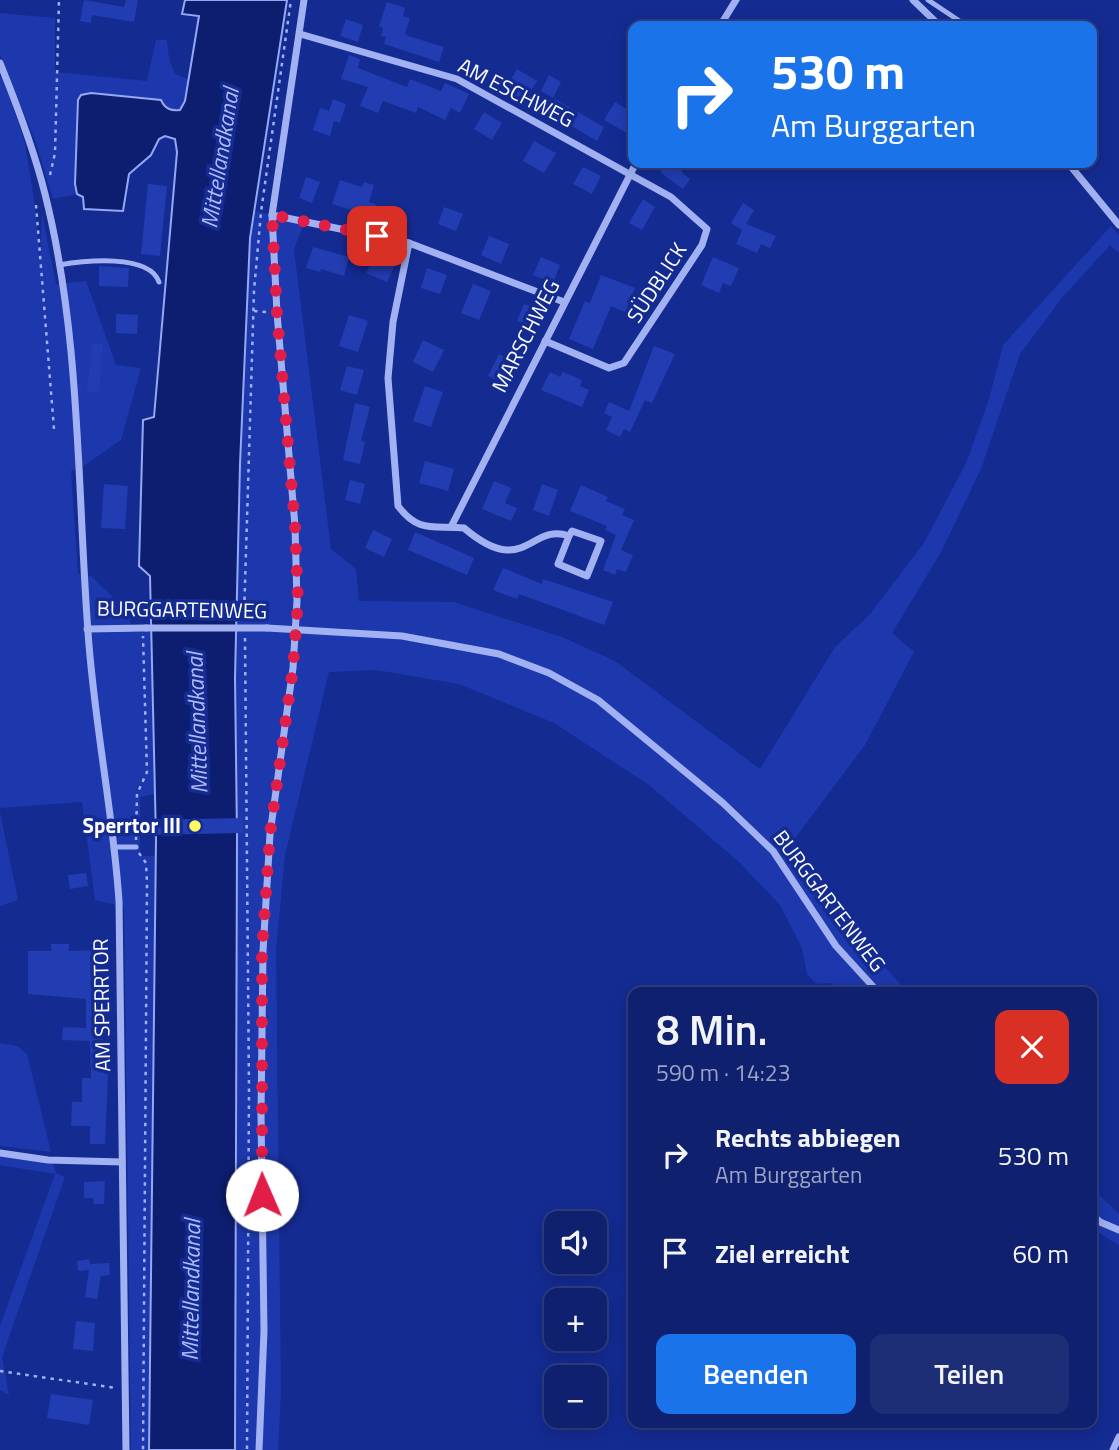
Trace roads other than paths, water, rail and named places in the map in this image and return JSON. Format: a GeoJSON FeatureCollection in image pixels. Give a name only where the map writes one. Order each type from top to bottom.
{"type":"FeatureCollection","features":[{"type":"Feature","properties":{"kind":"street"},"geometry":{"type":"LineString","coordinates":[[259,1450],[264,1331],[262,951],[270,834],[293,668],[298,601],[272,215],[303,0]]}},
{"type":"Feature","properties":{"kind":"street"},"geometry":{"type":"LineString","coordinates":[[723,21],[736,0]]}},
{"type":"Feature","properties":{"kind":"street"},"geometry":{"type":"LineString","coordinates":[[913,0],[935,21]]}},
{"type":"Feature","properties":{"kind":"street","name":"AM ESCHWEG"},"geometry":{"type":"LineString","coordinates":[[300,34],[457,79],[629,173]]}},
{"type":"Feature","properties":{"kind":"street","name":"BURGGARTENWEG"},"geometry":{"type":"LineString","coordinates":[[0,63],[16,102],[45,195],[59,265],[72,359],[87,629],[267,628],[295,632],[402,636],[499,654],[549,673],[598,700],[723,803],[774,851],[836,946],[873,987]]}},
{"type":"Feature","properties":{"kind":"street","name":"MARSCHWEG"},"geometry":{"type":"LineString","coordinates":[[451,527],[632,168]]}},
{"type":"Feature","properties":{"kind":"street"},"geometry":{"type":"LineString","coordinates":[[1072,168],[1119,225]]}},
{"type":"Feature","properties":{"kind":"street","name":"SÜDBLICK"},"geometry":{"type":"LineString","coordinates":[[545,341],[609,368],[624,363],[702,245],[707,229],[671,197],[629,173]]}},
{"type":"Feature","properties":{"kind":"street"},"geometry":{"type":"LineString","coordinates":[[272,215],[409,243],[564,302]]}},
{"type":"Feature","properties":{"kind":"street"},"geometry":{"type":"LineString","coordinates":[[409,243],[393,321],[388,378],[398,506],[409,520],[429,528],[464,528],[483,544],[502,551],[521,550],[545,537],[562,534],[569,536]]}},
{"type":"Feature","properties":{"kind":"street"},"geometry":{"type":"LineString","coordinates":[[572,531],[601,541],[587,576],[558,564],[569,536],[572,531]]}},
{"type":"Feature","properties":{"kind":"street","name":"AM SPERRTOR"},"geometry":{"type":"LineString","coordinates":[[87,629],[115,847],[119,901],[126,1450]]}},
{"type":"Feature","properties":{"kind":"street"},"geometry":{"type":"LineString","coordinates":[[0,1153],[48,1160],[122,1162]]}},
{"type":"Feature","properties":{"kind":"street"},"geometry":{"type":"LineString","coordinates":[[1097,1219],[1119,1230]]}},
{"type":"Feature","properties":{"kind":"street"},"geometry":{"type":"LineString","coordinates":[[1112,1450],[1119,1437]]}},
{"type":"Feature","properties":{"kind":"lane"},"geometry":{"type":"LineString","coordinates":[[928,0],[960,21]]}},
{"type":"Feature","properties":{"kind":"lane"},"geometry":{"type":"LineString","coordinates":[[59,265],[100,261],[139,264],[157,276],[159,282]]}},
{"type":"Feature","properties":{"kind":"lane"},"geometry":{"type":"LineString","coordinates":[[115,847],[136,847]]}},
{"type":"Feature","properties":{"kind":"water","name":"Mittellandkanal"},"geometry":{"type":"Polygon","coordinates":[[[185,0],[287,0],[250,238],[240,464],[235,678],[235,1450],[149,1450],[156,839],[150,576],[139,566],[143,420],[154,417],[177,152],[175,139],[165,136],[159,139],[151,155],[129,174],[123,211],[84,209],[83,197],[77,194],[75,184],[78,100],[81,95],[91,93],[161,100],[169,109],[180,110],[185,101],[199,16],[182,14],[185,0]]]}},
{"type":"Feature","properties":{"kind":"place","name":"Sperrtor III"},"geometry":{"type":"Point","coordinates":[195,826]}}]}
